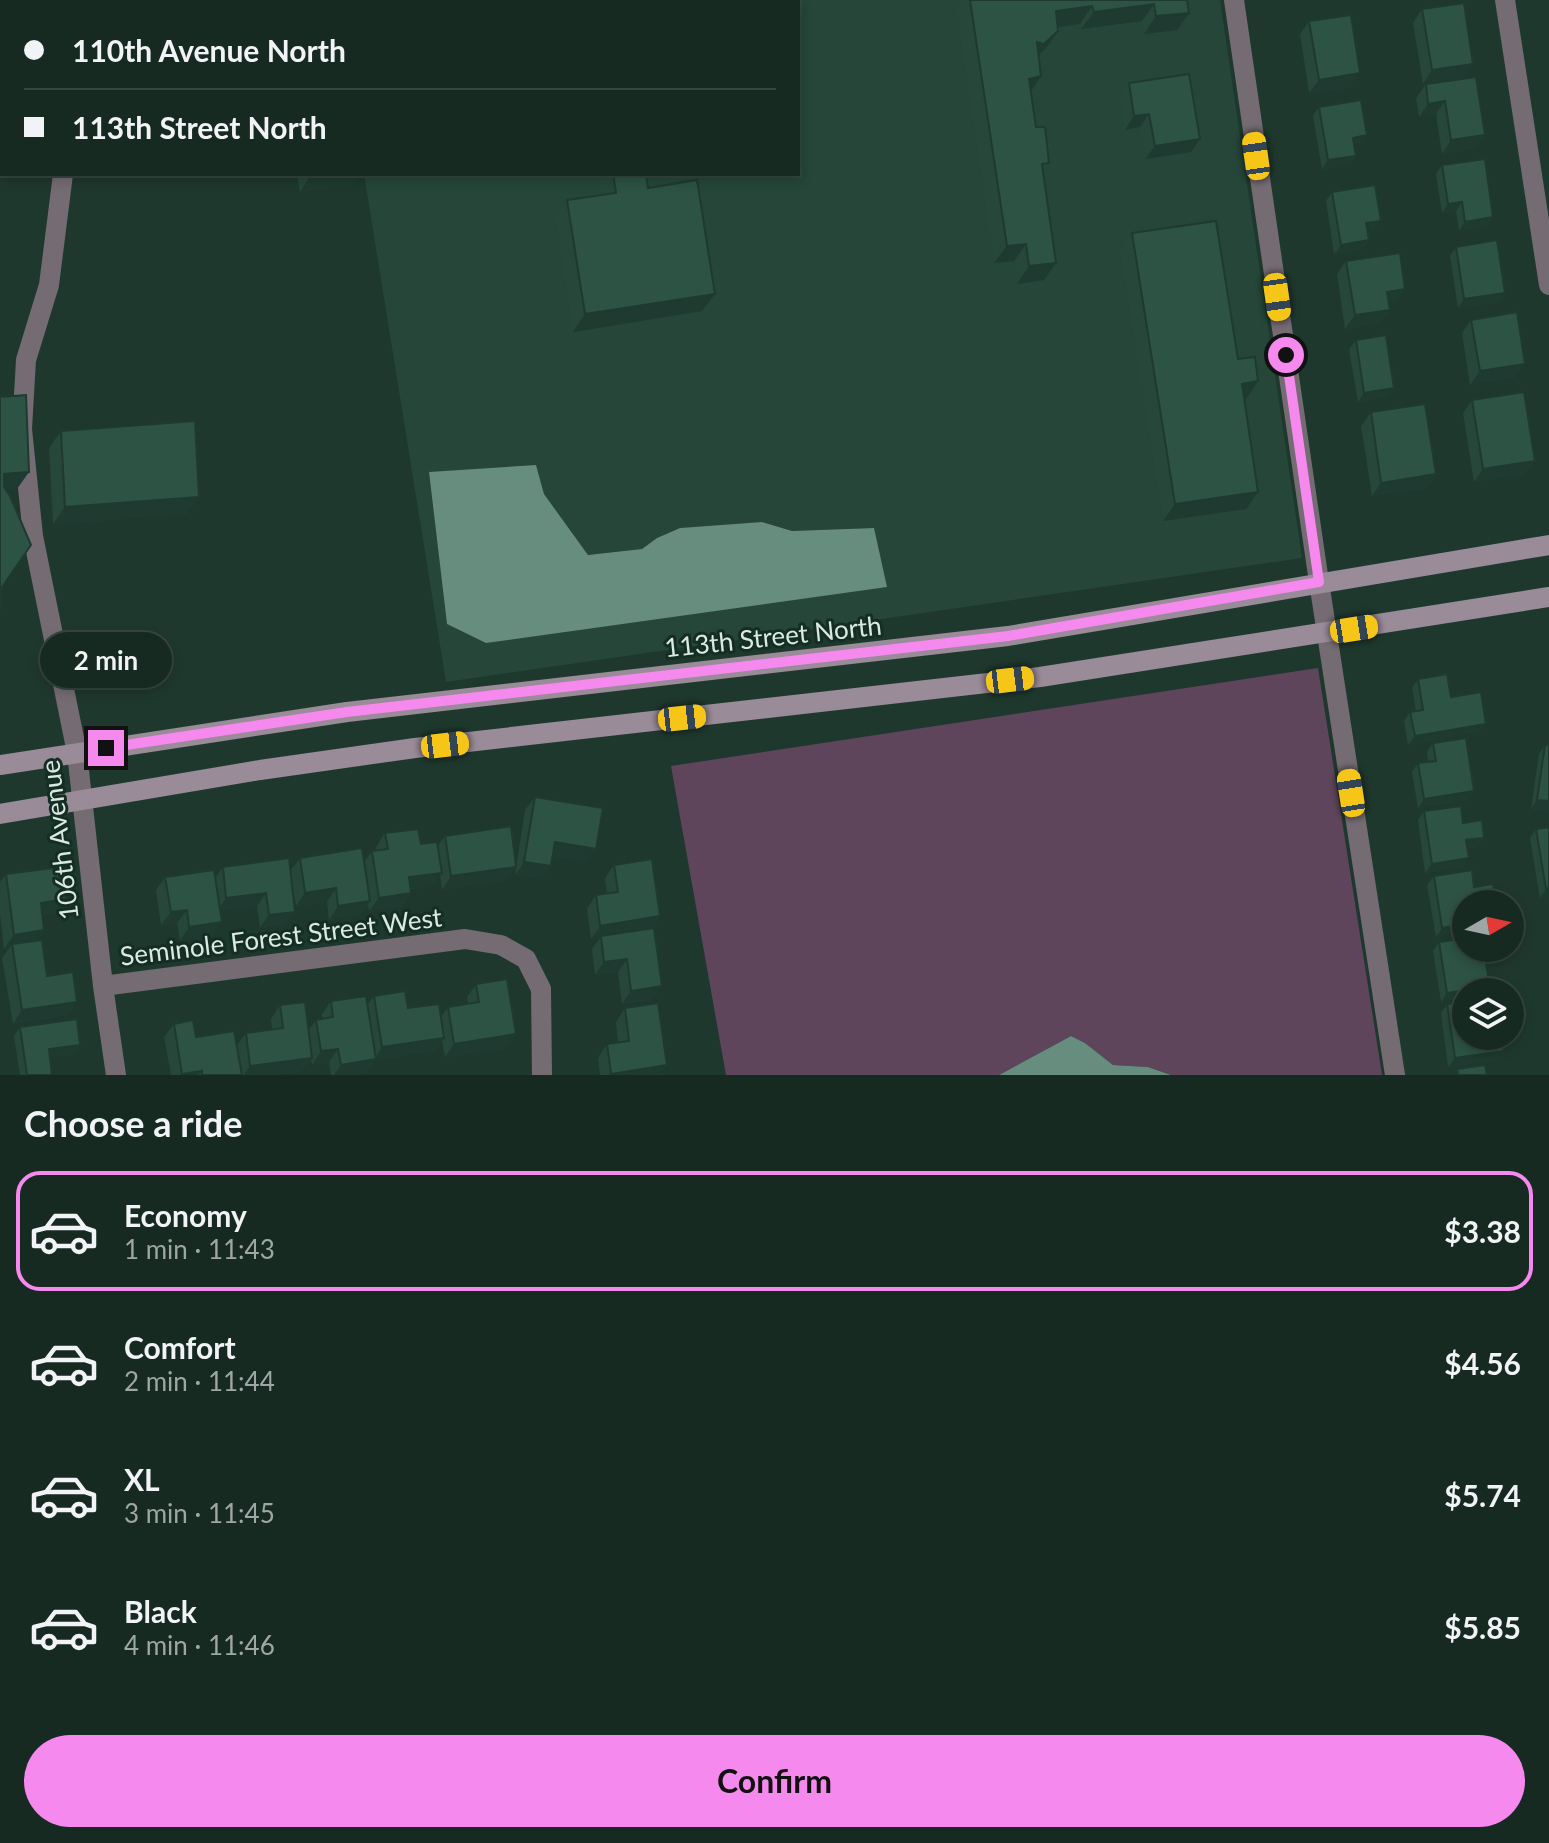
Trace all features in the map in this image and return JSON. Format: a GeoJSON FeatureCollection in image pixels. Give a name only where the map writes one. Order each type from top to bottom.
{"type":"FeatureCollection","features":[{"type":"Feature","properties":{"kind":"main road","name":"113th Street North"},"geometry":{"type":"LineString","coordinates":[[0,765],[347,712],[1008,636],[1549,545]]}},
{"type":"Feature","properties":{"kind":"main road"},"geometry":{"type":"LineString","coordinates":[[0,814],[260,770],[415,748],[1040,677],[1549,597]]}},
{"type":"Feature","properties":{"kind":"street"},"geometry":{"type":"LineString","coordinates":[[1234,0],[1326,633],[1395,1075]]}},
{"type":"Feature","properties":{"kind":"street"},"geometry":{"type":"LineString","coordinates":[[1505,0],[1549,285]]}},
{"type":"Feature","properties":{"kind":"street","name":"106th Avenue"},"geometry":{"type":"LineString","coordinates":[[63,176],[49,285],[26,360],[22,429],[33,536],[77,753],[116,1075]]}},
{"type":"Feature","properties":{"kind":"street","name":"Seminole Forest Street West"},"geometry":{"type":"LineString","coordinates":[[103,986],[465,939],[501,945],[526,959],[541,989],[542,1075]]}},
{"type":"Feature","properties":{"kind":"shaded area"},"geometry":{"type":"Polygon","coordinates":[[[800,0],[1220,0],[1302,558],[446,682],[364,176],[800,176],[800,0]],[[536,465],[429,473],[447,624],[874,528],[792,531],[762,522],[680,528],[642,549],[588,555],[544,494],[536,465]]]}},
{"type":"Feature","properties":{"kind":"shaded area"},"geometry":{"type":"Polygon","coordinates":[[[536,465],[544,494],[588,555],[642,549],[680,528],[762,522],[792,531],[874,528],[887,587],[486,643],[447,624],[429,472],[536,465]]]}},
{"type":"Feature","properties":{"kind":"shaded area"},"geometry":{"type":"Polygon","coordinates":[[[1318,668],[1382,1075],[1171,1075],[1148,1067],[1113,1065],[1071,1036],[999,1075],[726,1075],[671,766],[1318,668]]]}},
{"type":"Feature","properties":{"kind":"shaded area"},"geometry":{"type":"Polygon","coordinates":[[[1071,1036],[1113,1065],[1148,1067],[1171,1075],[999,1075],[1071,1036]]]}},
{"type":"Feature","properties":{"kind":"building"},"geometry":{"type":"Polygon","coordinates":[[[970,0],[1187,0],[1189,13],[1156,16],[1154,4],[1094,12],[1092,6],[1056,11],[1058,31],[1044,44],[1037,42],[1041,76],[1029,79],[1036,127],[1045,127],[1049,163],[1042,164],[1056,263],[1029,266],[1026,244],[1007,246],[970,0]]]}},
{"type":"Feature","properties":{"kind":"building"},"geometry":{"type":"Polygon","coordinates":[[[1464,3],[1473,64],[1432,70],[1422,9],[1464,3]]]}},
{"type":"Feature","properties":{"kind":"building"},"geometry":{"type":"Polygon","coordinates":[[[1351,15],[1360,73],[1319,80],[1309,21],[1351,15]]]}},
{"type":"Feature","properties":{"kind":"building"},"geometry":{"type":"Polygon","coordinates":[[[1189,74],[1200,139],[1155,146],[1149,114],[1134,116],[1129,83],[1189,74]]]}},
{"type":"Feature","properties":{"kind":"building"},"geometry":{"type":"Polygon","coordinates":[[[1476,77],[1485,135],[1451,140],[1445,101],[1428,104],[1426,84],[1476,77]]]}},
{"type":"Feature","properties":{"kind":"building"},"geometry":{"type":"Polygon","coordinates":[[[1361,100],[1367,135],[1353,138],[1356,156],[1328,160],[1319,107],[1361,100]]]}},
{"type":"Feature","properties":{"kind":"building"},"geometry":{"type":"Polygon","coordinates":[[[1485,159],[1493,217],[1465,222],[1462,202],[1448,204],[1442,165],[1485,159]]]}},
{"type":"Feature","properties":{"kind":"building"},"geometry":{"type":"Polygon","coordinates":[[[613,176],[646,176],[648,188],[697,180],[715,294],[585,314],[567,200],[616,193],[613,176]]]}},
{"type":"Feature","properties":{"kind":"building"},"geometry":{"type":"Polygon","coordinates":[[[1375,185],[1381,221],[1366,223],[1369,240],[1341,245],[1332,192],[1375,185]]]}},
{"type":"Feature","properties":{"kind":"building"},"geometry":{"type":"Polygon","coordinates":[[[1216,221],[1238,359],[1255,357],[1258,381],[1242,384],[1258,492],[1175,504],[1132,233],[1216,221]]]}},
{"type":"Feature","properties":{"kind":"building"},"geometry":{"type":"Polygon","coordinates":[[[1497,240],[1505,293],[1464,299],[1456,247],[1497,240]]]}},
{"type":"Feature","properties":{"kind":"building"},"geometry":{"type":"Polygon","coordinates":[[[1400,253],[1405,289],[1387,292],[1390,310],[1355,315],[1346,261],[1400,253]]]}},
{"type":"Feature","properties":{"kind":"building"},"geometry":{"type":"Polygon","coordinates":[[[1517,312],[1525,364],[1480,371],[1471,320],[1517,312]]]}},
{"type":"Feature","properties":{"kind":"building"},"geometry":{"type":"Polygon","coordinates":[[[1386,335],[1394,388],[1364,393],[1356,340],[1386,335]]]}},
{"type":"Feature","properties":{"kind":"building"},"geometry":{"type":"Polygon","coordinates":[[[1524,392],[1535,461],[1483,469],[1472,400],[1524,392]]]}},
{"type":"Feature","properties":{"kind":"building"},"geometry":{"type":"Polygon","coordinates":[[[26,395],[29,472],[4,474],[4,487],[31,545],[2,587],[0,608],[0,397],[26,395]]]}},
{"type":"Feature","properties":{"kind":"building"},"geometry":{"type":"Polygon","coordinates":[[[1425,404],[1436,474],[1381,483],[1371,412],[1425,404]]]}},
{"type":"Feature","properties":{"kind":"building"},"geometry":{"type":"Polygon","coordinates":[[[195,421],[199,497],[65,507],[61,431],[195,421]]]}},
{"type":"Feature","properties":{"kind":"building"},"geometry":{"type":"Polygon","coordinates":[[[1447,674],[1451,697],[1481,692],[1486,724],[1415,736],[1410,712],[1423,710],[1418,679],[1447,674]]]}},
{"type":"Feature","properties":{"kind":"building"},"geometry":{"type":"Polygon","coordinates":[[[1466,738],[1474,791],[1424,799],[1418,763],[1436,761],[1433,743],[1466,738]]]}},
{"type":"Feature","properties":{"kind":"building"},"geometry":{"type":"Polygon","coordinates":[[[1545,745],[1549,745],[1549,801],[1537,800],[1545,745]]]}},
{"type":"Feature","properties":{"kind":"building"},"geometry":{"type":"Polygon","coordinates":[[[535,797],[603,808],[596,849],[555,842],[551,866],[524,862],[535,797]]]}},
{"type":"Feature","properties":{"kind":"building"},"geometry":{"type":"Polygon","coordinates":[[[1461,806],[1463,823],[1482,820],[1484,838],[1466,840],[1469,858],[1432,864],[1424,811],[1461,806]]]}},
{"type":"Feature","properties":{"kind":"building"},"geometry":{"type":"Polygon","coordinates":[[[511,826],[516,867],[451,876],[445,836],[511,826]]]}},
{"type":"Feature","properties":{"kind":"building"},"geometry":{"type":"Polygon","coordinates":[[[1549,827],[1549,888],[1546,889],[1536,829],[1549,827]]]}},
{"type":"Feature","properties":{"kind":"building"},"geometry":{"type":"Polygon","coordinates":[[[418,829],[421,844],[437,842],[442,873],[409,877],[411,893],[379,898],[372,851],[388,849],[385,833],[418,829]]]}},
{"type":"Feature","properties":{"kind":"building"},"geometry":{"type":"Polygon","coordinates":[[[362,848],[370,901],[338,906],[336,888],[305,893],[300,858],[362,848]]]}},
{"type":"Feature","properties":{"kind":"building"},"geometry":{"type":"Polygon","coordinates":[[[289,858],[295,912],[269,915],[266,893],[226,898],[223,867],[289,858]]]}},
{"type":"Feature","properties":{"kind":"building"},"geometry":{"type":"Polygon","coordinates":[[[652,859],[660,916],[600,926],[596,895],[618,892],[614,865],[652,859]]]}},
{"type":"Feature","properties":{"kind":"building"},"geometry":{"type":"Polygon","coordinates":[[[61,867],[66,899],[41,903],[44,930],[14,935],[6,874],[61,867]]]}},
{"type":"Feature","properties":{"kind":"building"},"geometry":{"type":"Polygon","coordinates":[[[214,870],[222,922],[189,927],[187,910],[171,912],[165,877],[214,870]]]}},
{"type":"Feature","properties":{"kind":"building"},"geometry":{"type":"Polygon","coordinates":[[[1472,870],[1474,887],[1493,884],[1494,890],[1452,890],[1452,926],[1442,928],[1434,876],[1472,870]]]}},
{"type":"Feature","properties":{"kind":"building"},"geometry":{"type":"Polygon","coordinates":[[[654,928],[662,986],[631,991],[627,959],[604,962],[601,936],[654,928]]]}},
{"type":"Feature","properties":{"kind":"building"},"geometry":{"type":"Polygon","coordinates":[[[42,940],[47,976],[73,972],[77,1002],[22,1010],[12,944],[42,940]]]}},
{"type":"Feature","properties":{"kind":"building"},"geometry":{"type":"Polygon","coordinates":[[[1452,940],[1452,962],[1486,962],[1488,978],[1452,978],[1452,992],[1447,993],[1439,942],[1452,940]]]}},
{"type":"Feature","properties":{"kind":"building"},"geometry":{"type":"Polygon","coordinates":[[[507,979],[516,1034],[454,1044],[448,1007],[479,1002],[476,984],[507,979]]]}},
{"type":"Feature","properties":{"kind":"building"},"geometry":{"type":"Polygon","coordinates":[[[405,991],[408,1008],[439,1004],[444,1038],[382,1047],[374,996],[405,991]]]}},
{"type":"Feature","properties":{"kind":"building"},"geometry":{"type":"Polygon","coordinates":[[[366,996],[376,1059],[341,1065],[338,1049],[321,1051],[316,1020],[333,1017],[331,1001],[366,996]]]}},
{"type":"Feature","properties":{"kind":"building"},"geometry":{"type":"Polygon","coordinates":[[[305,1002],[312,1058],[250,1066],[246,1033],[283,1028],[280,1005],[305,1002]]]}},
{"type":"Feature","properties":{"kind":"building"},"geometry":{"type":"Polygon","coordinates":[[[658,1003],[667,1065],[611,1074],[607,1044],[629,1041],[625,1008],[658,1003]]]}},
{"type":"Feature","properties":{"kind":"building"},"geometry":{"type":"Polygon","coordinates":[[[1452,1003],[1452,1038],[1447,1004],[1452,1003]]]}},
{"type":"Feature","properties":{"kind":"building"},"geometry":{"type":"Polygon","coordinates":[[[77,1019],[80,1045],[49,1049],[52,1075],[27,1075],[20,1027],[77,1019]]]}},
{"type":"Feature","properties":{"kind":"building"},"geometry":{"type":"Polygon","coordinates":[[[193,1020],[196,1037],[234,1031],[242,1075],[202,1075],[202,1071],[182,1074],[174,1024],[193,1020]]]}},
{"type":"Feature","properties":{"kind":"building"},"geometry":{"type":"Polygon","coordinates":[[[1454,1050],[1504,1050],[1504,1051],[1455,1058],[1454,1050]]]}},
{"type":"Feature","properties":{"kind":"building"},"geometry":{"type":"Polygon","coordinates":[[[1485,1065],[1487,1075],[1458,1075],[1457,1069],[1485,1065]]]}},
{"type":"Feature","properties":{"kind":"route"},"geometry":{"type":"LineString","coordinates":[[106,748],[347,712],[1008,636],[1319,582],[1286,355]]}}]}
